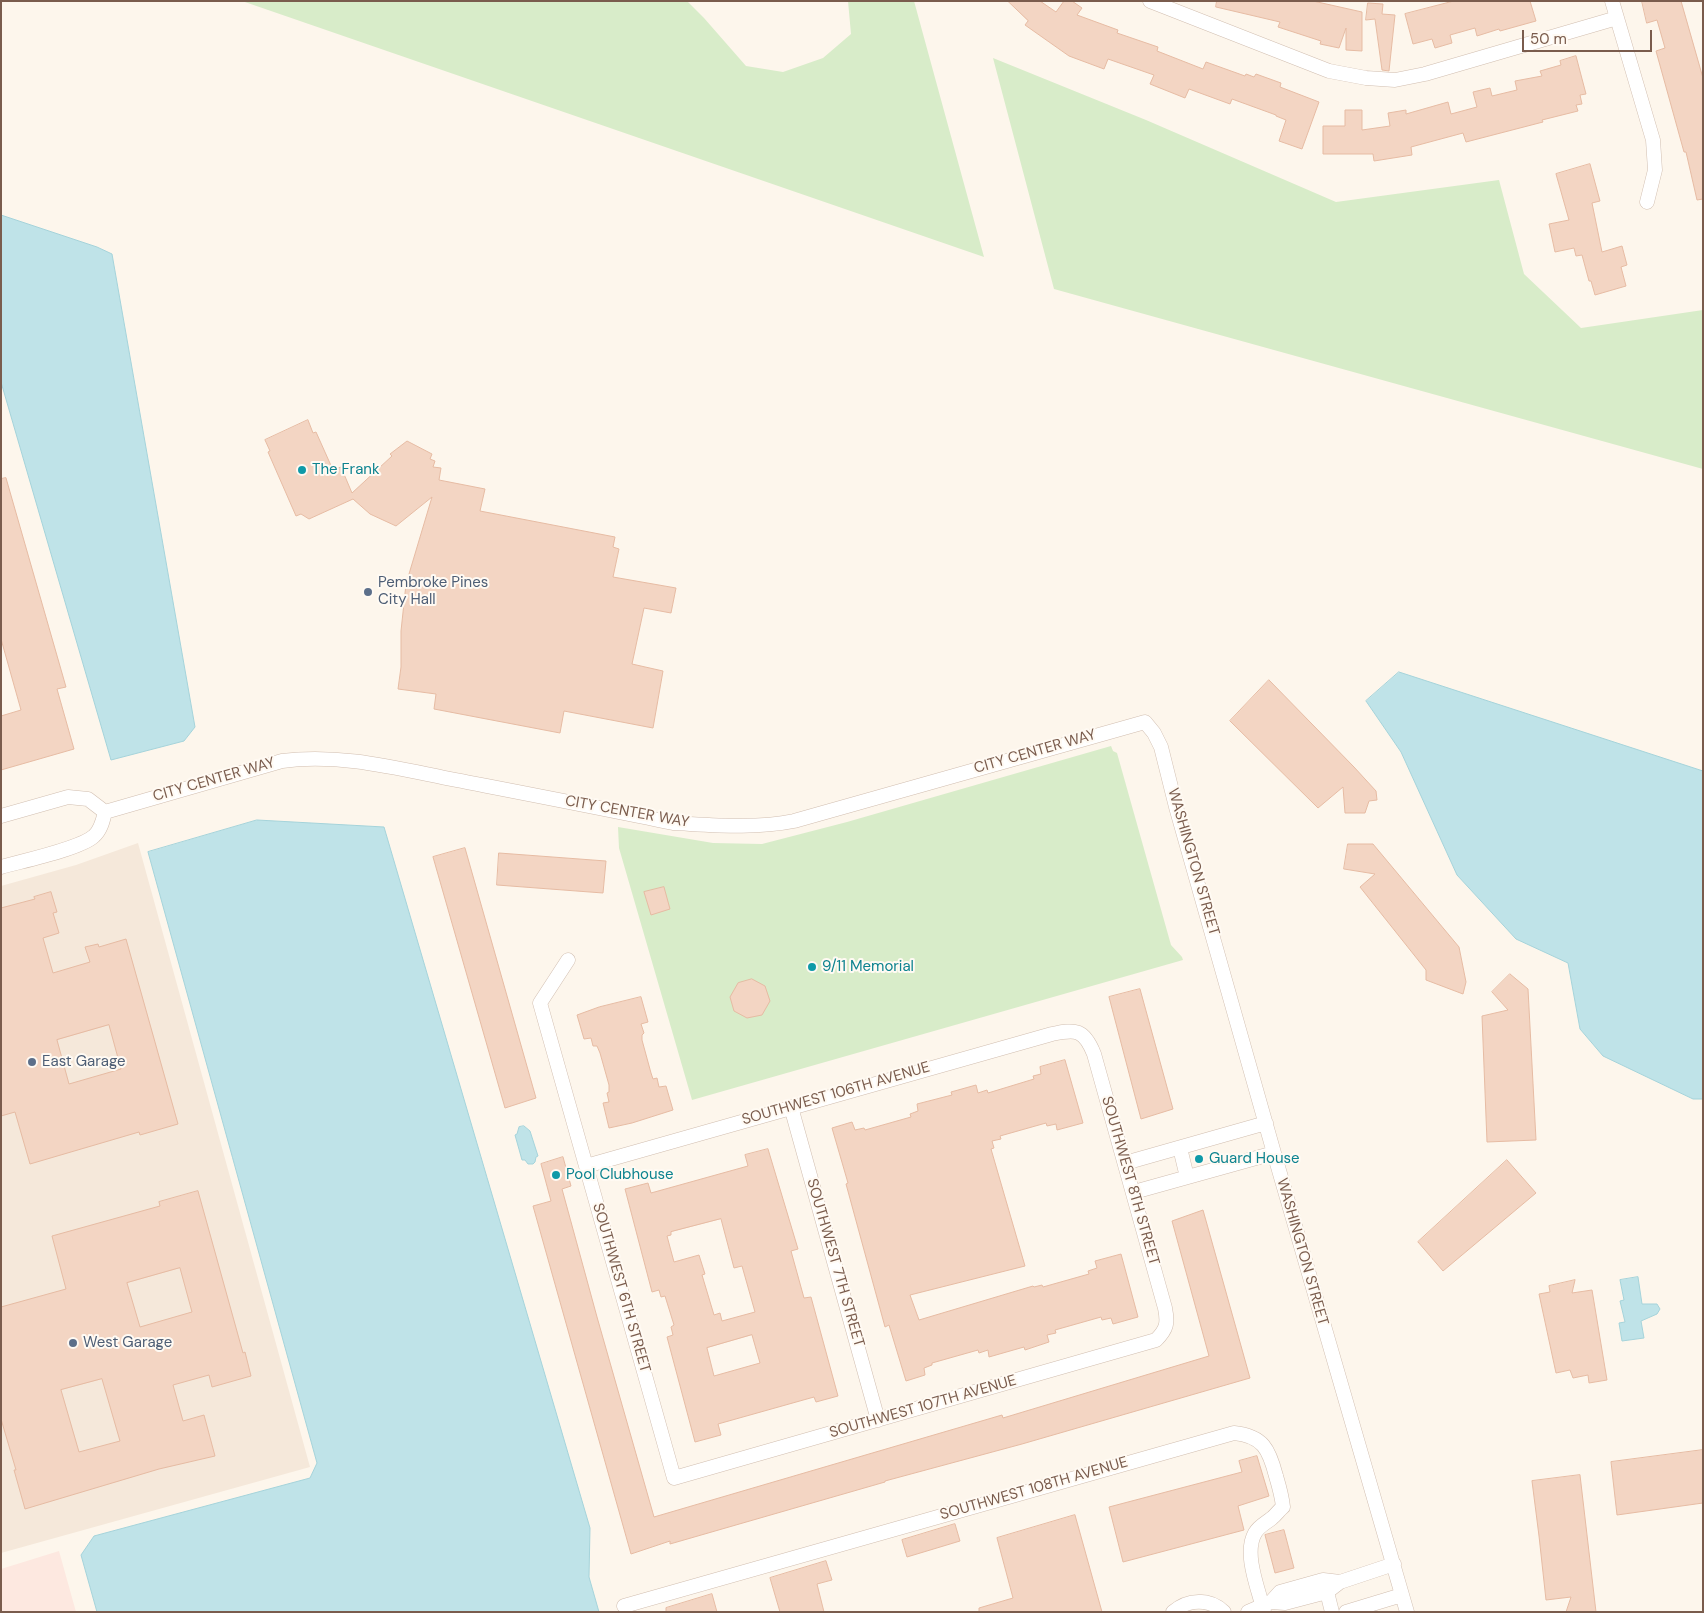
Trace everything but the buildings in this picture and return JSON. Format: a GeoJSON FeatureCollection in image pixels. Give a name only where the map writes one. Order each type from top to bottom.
{"type":"FeatureCollection","features":[{"type":"Feature","properties":{"kind":"street"},"geometry":{"type":"LineString","coordinates":[[1150,1],[1329,70],[1366,78],[1395,80],[1425,74],[1617,18]]}},
{"type":"Feature","properties":{"kind":"street"},"geometry":{"type":"LineString","coordinates":[[1612,1],[1653,140],[1655,170],[1647,202]]}},
{"type":"Feature","properties":{"kind":"street","name":"CITY CENTER WAY"},"geometry":{"type":"LineString","coordinates":[[105,812],[275,763],[301,758],[319,758],[374,764],[673,823],[773,825],[794,821],[1145,722]]}},
{"type":"Feature","properties":{"kind":"street","name":"WASHINGTON STREET"},"geometry":{"type":"LineString","coordinates":[[1145,722],[1154,732],[1161,747],[1176,807],[1274,1153],[1407,1612]]}},
{"type":"Feature","properties":{"kind":"street"},"geometry":{"type":"LineString","coordinates":[[1,816],[68,797],[88,799],[105,812],[98,832],[85,843],[1,867]]}},
{"type":"Feature","properties":{"kind":"street","name":"SOUTHWEST 6TH STREET"},"geometry":{"type":"LineString","coordinates":[[568,960],[540,1004],[674,1478]]}},
{"type":"Feature","properties":{"kind":"street","name":"SOUTHWEST 106TH AVENUE"},"geometry":{"type":"LineString","coordinates":[[586,1166],[1052,1034],[1070,1030],[1079,1032],[1086,1037]]}},
{"type":"Feature","properties":{"kind":"street","name":"SOUTHWEST 8TH STREET"},"geometry":{"type":"LineString","coordinates":[[1086,1037],[1094,1054],[1134,1192],[1168,1320],[1167,1327]]}},
{"type":"Feature","properties":{"kind":"street","name":"SOUTHWEST 7TH STREET"},"geometry":{"type":"LineString","coordinates":[[791,1107],[878,1420]]}},
{"type":"Feature","properties":{"kind":"street"},"geometry":{"type":"LineString","coordinates":[[1125,1163],[1266,1123]]}},
{"type":"Feature","properties":{"kind":"street"},"geometry":{"type":"LineString","coordinates":[[1180,1148],[1187,1177]]}},
{"type":"Feature","properties":{"kind":"street"},"geometry":{"type":"LineString","coordinates":[[1134,1192],[1274,1153]]}},
{"type":"Feature","properties":{"kind":"street","name":"SOUTHWEST 107TH AVENUE"},"geometry":{"type":"LineString","coordinates":[[674,1478],[1156,1340],[1167,1327]]}},
{"type":"Feature","properties":{"kind":"street","name":"SOUTHWEST 108TH AVENUE"},"geometry":{"type":"LineString","coordinates":[[624,1606],[1234,1433],[1246,1434],[1266,1446],[1272,1457],[1282,1496],[1283,1507],[1254,1533],[1250,1545],[1252,1568],[1266,1607]]}},
{"type":"Feature","properties":{"kind":"street"},"geometry":{"type":"LineString","coordinates":[[1248,1612],[1327,1592],[1340,1582],[1394,1564]]}},
{"type":"Feature","properties":{"kind":"street"},"geometry":{"type":"LineString","coordinates":[[1266,1607],[1280,1592],[1323,1580],[1340,1582]]}},
{"type":"Feature","properties":{"kind":"street"},"geometry":{"type":"LineString","coordinates":[[1327,1592],[1332,1612]]}},
{"type":"Feature","properties":{"kind":"street"},"geometry":{"type":"LineString","coordinates":[[1346,1612],[1402,1595]]}},
{"type":"Feature","properties":{"kind":"street"},"geometry":{"type":"LineString","coordinates":[[1173,1612],[1186,1604],[1198,1602],[1211,1604],[1224,1612]]}},
{"type":"Feature","properties":{"kind":"shaded area"},"geometry":{"type":"Polygon","coordinates":[[[138,843],[310,1467],[1,1553],[1,886],[76,865],[138,843]]]}},
{"type":"Feature","properties":{"kind":"shaded area"},"geometry":{"type":"Polygon","coordinates":[[[59,1551],[76,1612],[1,1612],[1,1569],[59,1551]]]}},
{"type":"Feature","properties":{"kind":"green space"},"geometry":{"type":"Polygon","coordinates":[[[242,1],[687,1],[746,66],[783,72],[823,58],[851,34],[848,1],[914,1],[984,257],[242,1]]]}},
{"type":"Feature","properties":{"kind":"green space"},"geometry":{"type":"Polygon","coordinates":[[[993,58],[1146,120],[1336,202],[1499,180],[1524,274],[1581,328],[1703,310],[1703,469],[1054,289],[993,58]]]}},
{"type":"Feature","properties":{"kind":"green space"},"geometry":{"type":"Polygon","coordinates":[[[1111,746],[1113,751],[1117,753],[1171,945],[1183,960],[692,1100],[619,848],[618,827],[713,843],[762,844],[847,822],[1111,746]]]}},
{"type":"Feature","properties":{"kind":"water"},"geometry":{"type":"Polygon","coordinates":[[[1,215],[97,247],[112,254],[195,727],[184,741],[111,760],[1,382],[1,215]]]}},
{"type":"Feature","properties":{"kind":"water"},"geometry":{"type":"Polygon","coordinates":[[[1399,672],[1703,771],[1703,1099],[1693,1099],[1603,1056],[1580,1029],[1568,963],[1516,939],[1457,875],[1401,752],[1366,701],[1399,672]]]}},
{"type":"Feature","properties":{"kind":"water"},"geometry":{"type":"Polygon","coordinates":[[[257,820],[384,827],[590,1528],[589,1577],[599,1612],[97,1612],[81,1555],[94,1536],[310,1478],[317,1463],[148,852],[257,820]]]}},
{"type":"Feature","properties":{"kind":"water"},"geometry":{"type":"Polygon","coordinates":[[[524,1126],[530,1131],[538,1156],[533,1164],[528,1164],[525,1160],[522,1160],[515,1135],[519,1127],[524,1126]]]}},
{"type":"Feature","properties":{"kind":"water"},"geometry":{"type":"Polygon","coordinates":[[[1638,1277],[1642,1304],[1657,1304],[1660,1309],[1657,1314],[1641,1321],[1644,1338],[1622,1341],[1619,1323],[1625,1322],[1620,1301],[1624,1300],[1620,1280],[1638,1277]]]}},
{"type":"Feature","properties":{"kind":"place","name":"The Frank"},"geometry":{"type":"Point","coordinates":[302,470]}},
{"type":"Feature","properties":{"kind":"place","name":"Pembroke Pines City Hall"},"geometry":{"type":"Point","coordinates":[368,592]}},
{"type":"Feature","properties":{"kind":"place","name":"9/11 Memorial"},"geometry":{"type":"Point","coordinates":[812,967]}},
{"type":"Feature","properties":{"kind":"place","name":"East Garage"},"geometry":{"type":"Point","coordinates":[32,1062]}},
{"type":"Feature","properties":{"kind":"place","name":"Guard House"},"geometry":{"type":"Point","coordinates":[1199,1159]}},
{"type":"Feature","properties":{"kind":"place","name":"Pool Clubhouse"},"geometry":{"type":"Point","coordinates":[556,1175]}},
{"type":"Feature","properties":{"kind":"place","name":"West Garage"},"geometry":{"type":"Point","coordinates":[73,1343]}}]}
